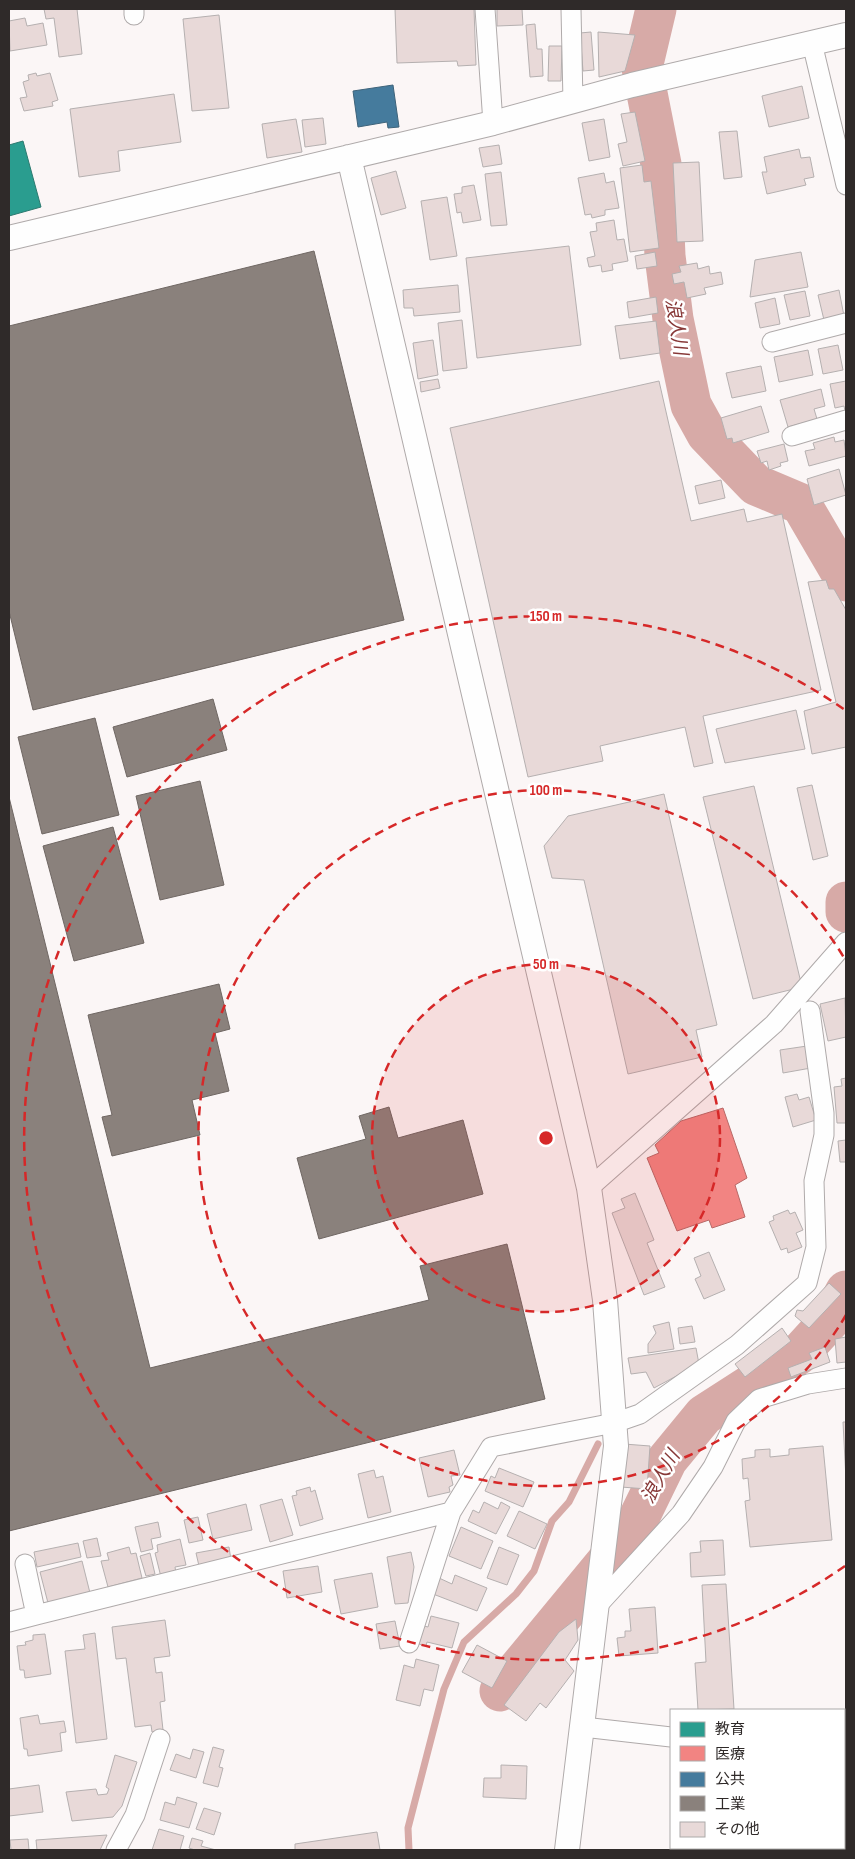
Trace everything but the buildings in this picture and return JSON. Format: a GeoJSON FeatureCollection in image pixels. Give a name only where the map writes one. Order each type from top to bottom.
{"type":"FeatureCollection","features":[{"type":"Feature","properties":{"kind":"street"},"geometry":{"type":"LineString","coordinates":[[485,9],[493,123]]}},
{"type":"Feature","properties":{"kind":"street"},"geometry":{"type":"LineString","coordinates":[[571,9],[573,102]]}},
{"type":"Feature","properties":{"kind":"street"},"geometry":{"type":"LineString","coordinates":[[9,238],[493,123],[642,83],[846,35]]}},
{"type":"Feature","properties":{"kind":"street"},"geometry":{"type":"LineString","coordinates":[[812,43],[846,185]]}},
{"type":"Feature","properties":{"kind":"street"},"geometry":{"type":"LineString","coordinates":[[349,157],[590,1188],[605,1300],[616,1446],[567,1850]]}},
{"type":"Feature","properties":{"kind":"street"},"geometry":{"type":"LineString","coordinates":[[772,342],[846,324]]}},
{"type":"Feature","properties":{"kind":"street"},"geometry":{"type":"LineString","coordinates":[[792,436],[846,420]]}},
{"type":"Feature","properties":{"kind":"street"},"geometry":{"type":"LineString","coordinates":[[590,1188],[774,1024],[846,942]]}},
{"type":"Feature","properties":{"kind":"street"},"geometry":{"type":"LineString","coordinates":[[409,1643],[451,1512],[492,1446],[614,1423],[640,1414],[738,1345],[806,1282],[816,1247],[814,1181],[824,1128],[824,1113],[810,1011]]}},
{"type":"Feature","properties":{"kind":"street"},"geometry":{"type":"LineString","coordinates":[[597,1599],[681,1514],[712,1468],[736,1421],[760,1399],[808,1384],[846,1378]]}},
{"type":"Feature","properties":{"kind":"street"},"geometry":{"type":"LineString","coordinates":[[9,1622],[451,1512]]}},
{"type":"Feature","properties":{"kind":"street"},"geometry":{"type":"LineString","coordinates":[[25,1564],[36,1615]]}},
{"type":"Feature","properties":{"kind":"street"},"geometry":{"type":"LineString","coordinates":[[583,1727],[670,1737]]}},
{"type":"Feature","properties":{"kind":"street"},"geometry":{"type":"LineString","coordinates":[[116,1850],[135,1815],[160,1739]]}},
{"type":"Feature","properties":{"kind":"waterway","name":"浪人川"},"geometry":{"type":"LineString","coordinates":[[656,9],[642,68],[661,164],[665,256],[673,319],[691,405],[707,434],[756,485],[801,504],[846,581]]}},
{"type":"Feature","properties":{"kind":"waterway","name":"浪人川"},"geometry":{"type":"LineString","coordinates":[[846,902],[846,912]]}},
{"type":"Feature","properties":{"kind":"waterway","name":"浪人川"},"geometry":{"type":"LineString","coordinates":[[500,1691],[633,1530],[667,1460],[704,1415],[799,1354],[830,1320],[846,1291]]}},
{"type":"Feature","properties":{"kind":"waterway"},"geometry":{"type":"LineString","coordinates":[[409,1850],[408,1828],[444,1689],[464,1642],[516,1594],[534,1571],[552,1521],[569,1502],[598,1444]]}}]}
